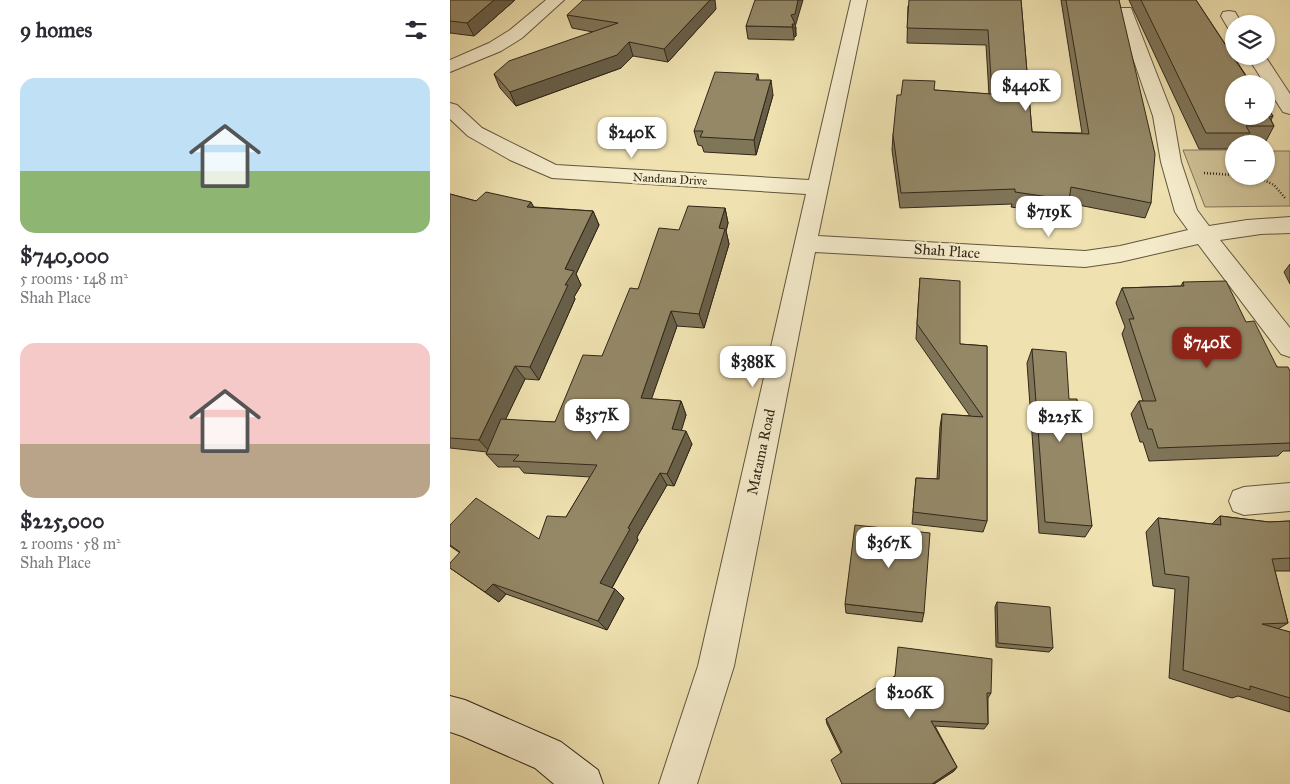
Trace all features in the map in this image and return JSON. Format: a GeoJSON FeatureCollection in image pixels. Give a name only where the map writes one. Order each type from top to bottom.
{"type":"FeatureCollection","features":[{"type":"Feature","properties":{"kind":"street"},"geometry":{"type":"LineString","coordinates":[[450,67],[495,47],[516,34],[556,0]]}},
{"type":"Feature","properties":{"kind":"street","name":"Matama Road"},"geometry":{"type":"LineString","coordinates":[[678,784],[716,666],[805,243],[859,0]]}},
{"type":"Feature","properties":{"kind":"street"},"geometry":{"type":"LineString","coordinates":[[1125,12],[1162,116],[1171,162],[1186,212],[1207,236],[1290,347]]}},
{"type":"Feature","properties":{"kind":"street"},"geometry":{"type":"LineString","coordinates":[[1262,65],[1290,108]]}},
{"type":"Feature","properties":{"kind":"street","name":"Nandana Drive"},"geometry":{"type":"LineString","coordinates":[[450,109],[475,132],[517,155],[552,171],[818,188]]}},
{"type":"Feature","properties":{"kind":"street","name":"Shah Place"},"geometry":{"type":"LineString","coordinates":[[805,243],[1085,259],[1111,257],[1175,241],[1269,225],[1290,225]]}},
{"type":"Feature","properties":{"kind":"street"},"geometry":{"type":"LineString","coordinates":[[1244,501],[1290,497]]}},
{"type":"Feature","properties":{"kind":"street"},"geometry":{"type":"LineString","coordinates":[[450,714],[466,718],[548,755],[584,784]]}},
{"type":"Feature","properties":{"kind":"path"},"geometry":{"type":"LineString","coordinates":[[1200,172],[1225,174]]}},
{"type":"Feature","properties":{"kind":"path"},"geometry":{"type":"LineString","coordinates":[[1274,185],[1290,202]]}},
{"type":"Feature","properties":{"kind":"shaded area"},"geometry":{"type":"Polygon","coordinates":[[[1183,150],[1225,150],[1225,185],[1275,185],[1275,151],[1290,151],[1290,206],[1205,207],[1183,150]]]}},
{"type":"Feature","properties":{"kind":"building"},"geometry":{"type":"Polygon","coordinates":[[[450,0],[494,0],[467,23],[450,21],[450,0]]]}},
{"type":"Feature","properties":{"kind":"building"},"geometry":{"type":"Polygon","coordinates":[[[583,0],[710,0],[664,49],[629,42],[617,55],[510,92],[494,74],[509,61],[618,23],[567,15],[583,0]]]}},
{"type":"Feature","properties":{"kind":"building"},"geometry":{"type":"Polygon","coordinates":[[[755,0],[798,0],[795,14],[791,15],[795,24],[792,24],[793,27],[746,26],[755,0]]]}},
{"type":"Feature","properties":{"kind":"building"},"geometry":{"type":"Polygon","coordinates":[[[909,0],[1021,0],[1032,132],[1089,134],[1066,0],[1119,0],[1155,154],[1151,203],[1071,187],[1069,200],[1015,192],[1015,189],[901,193],[893,135],[897,95],[901,95],[903,80],[935,81],[934,90],[992,94],[988,30],[907,28],[909,0]]]}},
{"type":"Feature","properties":{"kind":"building"},"geometry":{"type":"Polygon","coordinates":[[[1141,0],[1196,0],[1225,44],[1225,65],[1239,65],[1245,75],[1225,75],[1225,125],[1274,126],[1246,126],[1250,133],[1206,133],[1141,0]]]}},
{"type":"Feature","properties":{"kind":"building"},"geometry":{"type":"Polygon","coordinates":[[[715,72],[758,74],[756,80],[771,80],[754,140],[700,137],[703,131],[694,131],[715,72]]]}},
{"type":"Feature","properties":{"kind":"building"},"geometry":{"type":"Polygon","coordinates":[[[486,192],[531,202],[527,207],[593,211],[565,269],[574,271],[565,285],[568,285],[530,367],[515,366],[479,440],[450,438],[450,194],[476,201],[486,192]]]}},
{"type":"Feature","properties":{"kind":"building"},"geometry":{"type":"Polygon","coordinates":[[[688,206],[725,208],[719,228],[725,229],[699,314],[671,311],[641,398],[681,401],[672,429],[686,431],[667,474],[660,473],[628,528],[630,529],[600,583],[615,589],[598,621],[493,584],[485,592],[450,568],[450,563],[460,552],[450,545],[450,525],[476,498],[539,539],[547,516],[566,517],[597,465],[513,461],[519,455],[486,454],[501,419],[555,422],[583,355],[602,356],[630,288],[638,289],[659,228],[679,230],[688,206]]]}},
{"type":"Feature","properties":{"kind":"building"},"geometry":{"type":"Polygon","coordinates":[[[920,278],[960,281],[960,344],[987,346],[987,521],[913,512],[916,478],[939,479],[942,414],[983,417],[917,324],[920,278]]]}},
{"type":"Feature","properties":{"kind":"building"},"geometry":{"type":"Polygon","coordinates":[[[1226,281],[1246,322],[1254,321],[1277,367],[1288,367],[1290,371],[1290,443],[1158,448],[1152,429],[1148,429],[1139,401],[1156,401],[1129,319],[1134,319],[1122,288],[1184,286],[1183,282],[1226,281]]]}},
{"type":"Feature","properties":{"kind":"building"},"geometry":{"type":"Polygon","coordinates":[[[1032,349],[1066,352],[1069,399],[1077,399],[1092,526],[1045,522],[1032,349]]]}},
{"type":"Feature","properties":{"kind":"building"},"geometry":{"type":"Polygon","coordinates":[[[1220,516],[1269,522],[1290,521],[1290,558],[1272,559],[1288,623],[1262,624],[1290,632],[1290,698],[1250,686],[1250,690],[1183,670],[1189,577],[1165,574],[1158,518],[1221,525],[1220,516]]]}},
{"type":"Feature","properties":{"kind":"building"},"geometry":{"type":"Polygon","coordinates":[[[855,525],[930,533],[924,613],[845,604],[855,525]]]}},
{"type":"Feature","properties":{"kind":"building"},"geometry":{"type":"Polygon","coordinates":[[[997,602],[1050,607],[1053,648],[998,643],[997,602]]]}},
{"type":"Feature","properties":{"kind":"building"},"geometry":{"type":"Polygon","coordinates":[[[898,647],[992,659],[991,693],[987,693],[988,724],[931,721],[957,767],[932,784],[842,784],[831,760],[842,752],[826,719],[895,676],[898,647]]]}}]}
